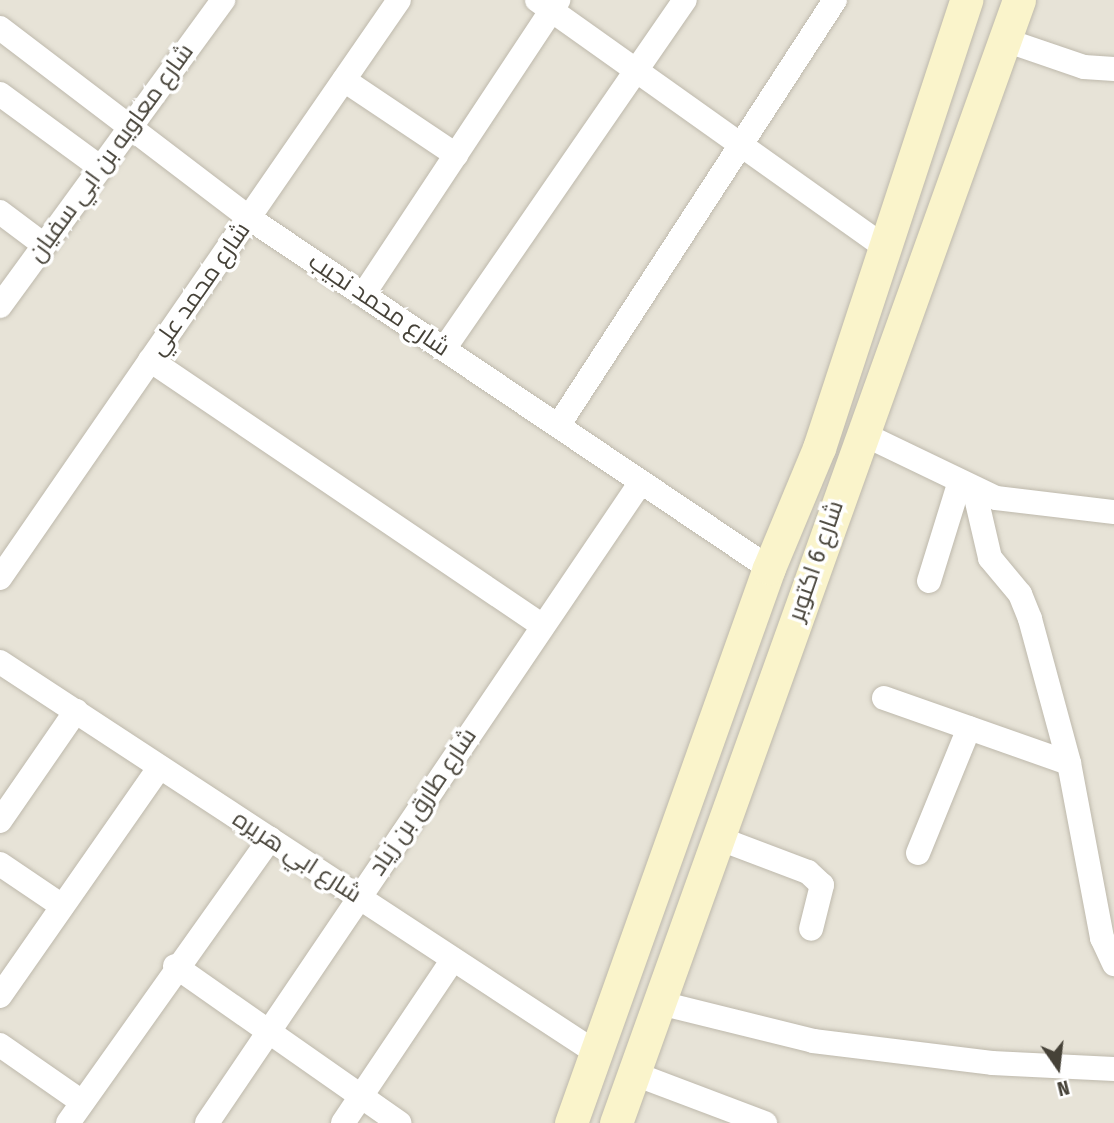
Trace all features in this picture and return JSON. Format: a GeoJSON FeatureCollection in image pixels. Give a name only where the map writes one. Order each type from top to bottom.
{"type":"FeatureCollection","features":[{"type":"Feature","properties":{"kind":"street","name":"شارع معاويه بن ابي سفيان"},"geometry":{"type":"LineString","coordinates":[[0,306],[223,0]]}},
{"type":"Feature","properties":{"kind":"street","name":"شارع محمد علي"},"geometry":{"type":"LineString","coordinates":[[0,578],[399,0]]}},
{"type":"Feature","properties":{"kind":"street"},"geometry":{"type":"LineString","coordinates":[[444,349],[685,0]]}},
{"type":"Feature","properties":{"kind":"street"},"geometry":{"type":"LineString","coordinates":[[558,426],[835,0]]}},
{"type":"Feature","properties":{"kind":"street","name":"شارع 6 اكتوبر"},"geometry":{"type":"LineString","coordinates":[[571,1123],[769,568],[819,448],[966,0]]}},
{"type":"Feature","properties":{"kind":"street","name":"شارع 6 اكتوبر"},"geometry":{"type":"LineString","coordinates":[[616,1123],[861,433],[1019,0]]}},
{"type":"Feature","properties":{"kind":"street"},"geometry":{"type":"LineString","coordinates":[[363,295],[456,155],[549,4],[636,71],[884,247]]}},
{"type":"Feature","properties":{"kind":"street","name":"شارع محمد نجيب"},"geometry":{"type":"LineString","coordinates":[[0,28],[249,218],[769,568]]}},
{"type":"Feature","properties":{"kind":"street"},"geometry":{"type":"LineString","coordinates":[[1005,40],[1084,67],[1114,69]]}},
{"type":"Feature","properties":{"kind":"street"},"geometry":{"type":"LineString","coordinates":[[344,80],[456,155]]}},
{"type":"Feature","properties":{"kind":"street"},"geometry":{"type":"LineString","coordinates":[[0,94],[101,168]]}},
{"type":"Feature","properties":{"kind":"street"},"geometry":{"type":"LineString","coordinates":[[0,212],[44,245]]}},
{"type":"Feature","properties":{"kind":"street"},"geometry":{"type":"LineString","coordinates":[[150,360],[541,625]]}},
{"type":"Feature","properties":{"kind":"street"},"geometry":{"type":"LineString","coordinates":[[861,433],[967,486],[1114,512]]}},
{"type":"Feature","properties":{"kind":"street","name":"شارع طارق بن زياد"},"geometry":{"type":"LineString","coordinates":[[207,1123],[541,625],[641,482]]}},
{"type":"Feature","properties":{"kind":"street"},"geometry":{"type":"LineString","coordinates":[[929,581],[967,486]]}},
{"type":"Feature","properties":{"kind":"street"},"geometry":{"type":"LineString","coordinates":[[967,486],[990,558],[1009,576],[1030,618],[1069,763],[1102,938],[1114,964]]}},
{"type":"Feature","properties":{"kind":"street","name":"شارع ابي هريره"},"geometry":{"type":"LineString","coordinates":[[0,662],[595,1052]]}},
{"type":"Feature","properties":{"kind":"street"},"geometry":{"type":"LineString","coordinates":[[884,698],[1069,763]]}},
{"type":"Feature","properties":{"kind":"street"},"geometry":{"type":"LineString","coordinates":[[0,821],[76,712]]}},
{"type":"Feature","properties":{"kind":"street"},"geometry":{"type":"LineString","coordinates":[[918,853],[969,728]]}},
{"type":"Feature","properties":{"kind":"street"},"geometry":{"type":"LineString","coordinates":[[0,996],[160,767]]}},
{"type":"Feature","properties":{"kind":"street"},"geometry":{"type":"LineString","coordinates":[[718,838],[808,872],[822,885],[811,929]]}},
{"type":"Feature","properties":{"kind":"street"},"geometry":{"type":"LineString","coordinates":[[68,1123],[175,966],[270,839]]}},
{"type":"Feature","properties":{"kind":"street"},"geometry":{"type":"LineString","coordinates":[[0,864],[62,906]]}},
{"type":"Feature","properties":{"kind":"street"},"geometry":{"type":"LineString","coordinates":[[343,1123],[453,959]]}},
{"type":"Feature","properties":{"kind":"street"},"geometry":{"type":"LineString","coordinates":[[175,966],[399,1123]]}},
{"type":"Feature","properties":{"kind":"street"},"geometry":{"type":"LineString","coordinates":[[660,1003],[813,1041],[992,1063],[1114,1069]]}},
{"type":"Feature","properties":{"kind":"street"},"geometry":{"type":"LineString","coordinates":[[0,1045],[82,1101]]}},
{"type":"Feature","properties":{"kind":"street"},"geometry":{"type":"LineString","coordinates":[[635,1074],[765,1123]]}},
{"type":"Feature","properties":{"kind":"shaded area"},"geometry":{"type":"Polygon","coordinates":[[[0,0],[1114,0],[1114,1123],[0,1123],[0,0]]]}}]}
